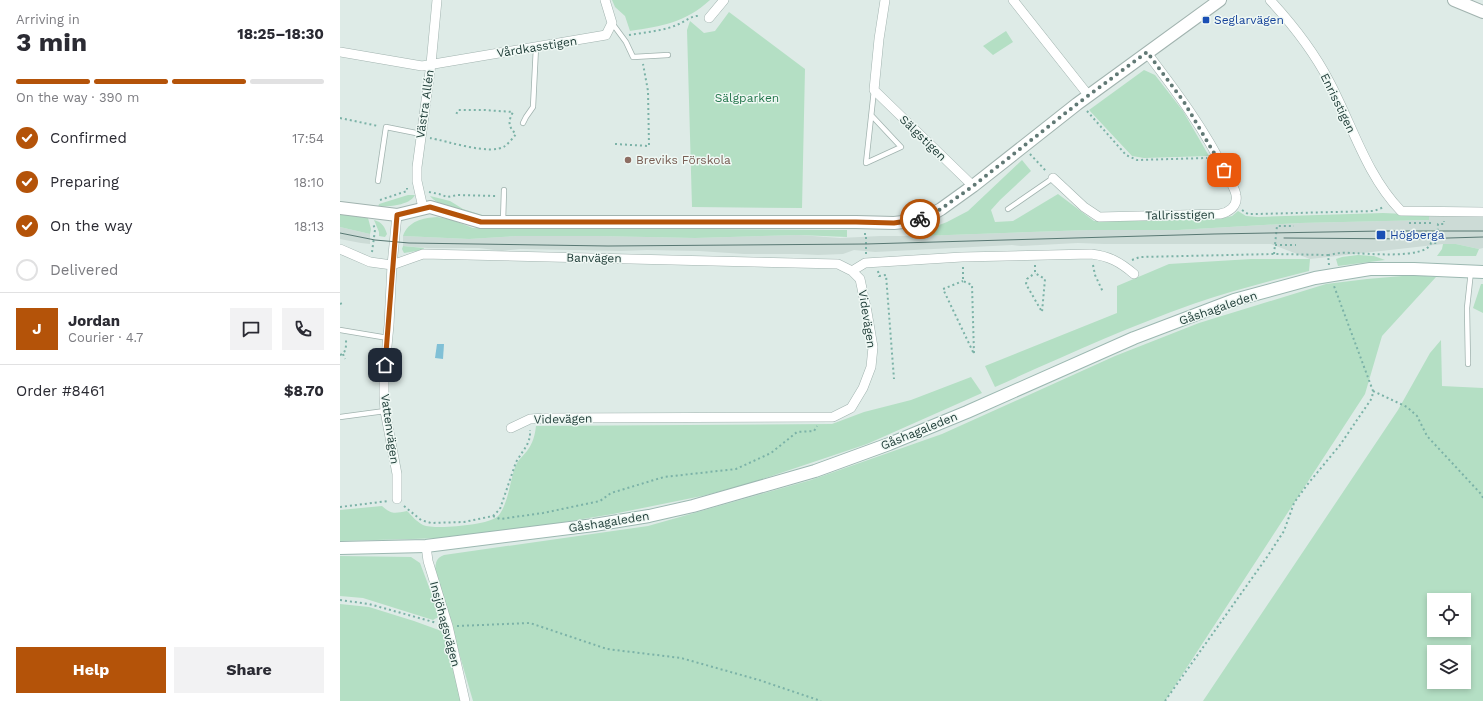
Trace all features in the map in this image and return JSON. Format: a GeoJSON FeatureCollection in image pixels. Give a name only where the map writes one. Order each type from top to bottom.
{"type":"FeatureCollection","features":[{"type":"Feature","properties":{"kind":"main road"},"geometry":{"type":"LineString","coordinates":[[340,208],[397,215],[423,208],[436,208],[481,222],[877,223],[912,221],[927,217],[941,209],[973,186],[1077,104],[1220,0]]}},
{"type":"Feature","properties":{"kind":"main road"},"geometry":{"type":"LineString","coordinates":[[1454,0],[1483,12]]}},
{"type":"Feature","properties":{"kind":"main road","name":"Gåshagaleden"},"geometry":{"type":"LineString","coordinates":[[340,548],[426,546],[544,532],[649,516],[730,496],[815,471],[889,444],[960,415],[1134,338],[1234,300],[1315,278],[1370,270],[1414,269],[1477,271]]}},
{"type":"Feature","properties":{"kind":"street","name":"Västra Allén"},"geometry":{"type":"LineString","coordinates":[[423,208],[417,181],[417,167],[431,64],[437,0]]}},
{"type":"Feature","properties":{"kind":"street"},"geometry":{"type":"LineString","coordinates":[[605,0],[612,23]]}},
{"type":"Feature","properties":{"kind":"street"},"geometry":{"type":"LineString","coordinates":[[708,18],[724,0]]}},
{"type":"Feature","properties":{"kind":"street","name":"Sälgstigen"},"geometry":{"type":"LineString","coordinates":[[885,0],[879,39],[874,90],[973,186]]}},
{"type":"Feature","properties":{"kind":"street"},"geometry":{"type":"LineString","coordinates":[[1013,0],[1089,96]]}},
{"type":"Feature","properties":{"kind":"street","name":"Enrisstigen"},"geometry":{"type":"LineString","coordinates":[[1270,0],[1303,37],[1329,81],[1356,141],[1374,174],[1393,203],[1401,211],[1445,212]]}},
{"type":"Feature","properties":{"kind":"street","name":"Vårdkasstigen"},"geometry":{"type":"LineString","coordinates":[[340,52],[422,66],[606,35],[612,23]]}},
{"type":"Feature","properties":{"kind":"street"},"geometry":{"type":"LineString","coordinates":[[1147,52],[1184,102],[1218,158],[1236,196],[1234,206]]}},
{"type":"Feature","properties":{"kind":"street","name":"Tallrisstigen"},"geometry":{"type":"LineString","coordinates":[[1053,178],[1084,207],[1099,217],[1220,214],[1230,211],[1234,206]]}},
{"type":"Feature","properties":{"kind":"street"},"geometry":{"type":"LineString","coordinates":[[1445,212],[1483,212]]}},
{"type":"Feature","properties":{"kind":"street","name":"Vattenvägen"},"geometry":{"type":"LineString","coordinates":[[397,215],[384,378],[385,411],[397,474],[397,499]]}},
{"type":"Feature","properties":{"kind":"street","name":"Banvägen"},"geometry":{"type":"LineString","coordinates":[[340,249],[370,262],[392,265],[423,254],[838,264],[852,271]]}},
{"type":"Feature","properties":{"kind":"street"},"geometry":{"type":"LineString","coordinates":[[852,271],[865,263],[878,262],[962,257],[1091,254],[1103,255],[1122,264],[1134,274]]}},
{"type":"Feature","properties":{"kind":"street","name":"Videvägen"},"geometry":{"type":"LineString","coordinates":[[511,428],[530,419],[833,417],[851,408],[863,388],[871,366],[872,347],[867,312],[860,279],[852,271]]}},
{"type":"Feature","properties":{"kind":"street","name":"Insjöhagsvägen"},"geometry":{"type":"LineString","coordinates":[[426,546],[430,568],[448,626],[465,701]]}},
{"type":"Feature","properties":{"kind":"lane"},"geometry":{"type":"LineString","coordinates":[[612,23],[626,42],[632,57],[668,55]]}},
{"type":"Feature","properties":{"kind":"lane"},"geometry":{"type":"LineString","coordinates":[[523,123],[534,107],[536,47]]}},
{"type":"Feature","properties":{"kind":"lane","name":"Sälgstigen"},"geometry":{"type":"LineString","coordinates":[[872,116],[901,147],[866,164],[874,90]]}},
{"type":"Feature","properties":{"kind":"lane"},"geometry":{"type":"LineString","coordinates":[[378,181],[386,127],[421,135]]}},
{"type":"Feature","properties":{"kind":"lane"},"geometry":{"type":"LineString","coordinates":[[1008,209],[1053,178]]}},
{"type":"Feature","properties":{"kind":"lane"},"geometry":{"type":"LineString","coordinates":[[503,222],[504,190]]}},
{"type":"Feature","properties":{"kind":"lane"},"geometry":{"type":"LineString","coordinates":[[1468,364],[1467,308],[1477,271]]}},
{"type":"Feature","properties":{"kind":"lane"},"geometry":{"type":"LineString","coordinates":[[340,330],[388,338]]}},
{"type":"Feature","properties":{"kind":"lane"},"geometry":{"type":"LineString","coordinates":[[340,417],[385,411]]}},
{"type":"Feature","properties":{"kind":"path"},"geometry":{"type":"LineString","coordinates":[[612,23],[629,35],[666,28],[696,16],[708,18]]}},
{"type":"Feature","properties":{"kind":"path"},"geometry":{"type":"LineString","coordinates":[[615,144],[649,146],[648,90],[642,56]]}},
{"type":"Feature","properties":{"kind":"path"},"geometry":{"type":"LineString","coordinates":[[1077,104],[1082,111],[1087,110],[1126,155],[1138,160],[1218,158]]}},
{"type":"Feature","properties":{"kind":"path"},"geometry":{"type":"LineString","coordinates":[[421,135],[472,148],[494,149],[504,147],[516,134],[509,126],[510,118],[513,112],[458,110],[456,114]]}},
{"type":"Feature","properties":{"kind":"path"},"geometry":{"type":"LineString","coordinates":[[340,118],[386,127]]}},
{"type":"Feature","properties":{"kind":"path"},"geometry":{"type":"LineString","coordinates":[[1023,146],[1053,178]]}},
{"type":"Feature","properties":{"kind":"path"},"geometry":{"type":"LineString","coordinates":[[420,192],[426,191],[447,197],[458,194],[504,196]]}},
{"type":"Feature","properties":{"kind":"path"},"geometry":{"type":"LineString","coordinates":[[1234,206],[1248,214],[1257,214],[1374,211],[1393,203]]}},
{"type":"Feature","properties":{"kind":"path"},"geometry":{"type":"LineString","coordinates":[[1122,264],[1140,256],[1274,254],[1328,255],[1348,252],[1400,254],[1425,250],[1430,247],[1431,244],[1437,243],[1438,224],[1444,224],[1445,212]]}},
{"type":"Feature","properties":{"kind":"path"},"geometry":{"type":"LineString","coordinates":[[863,231],[877,231],[877,223]]}},
{"type":"Feature","properties":{"kind":"path"},"geometry":{"type":"LineString","coordinates":[[1274,254],[1276,226],[1294,226]]}},
{"type":"Feature","properties":{"kind":"path"},"geometry":{"type":"LineString","coordinates":[[860,234],[866,234],[865,263]]}},
{"type":"Feature","properties":{"kind":"path"},"geometry":{"type":"LineString","coordinates":[[1275,245],[1296,245]]}},
{"type":"Feature","properties":{"kind":"path"},"geometry":{"type":"LineString","coordinates":[[1091,254],[1095,275],[1103,292]]}},
{"type":"Feature","properties":{"kind":"path"},"geometry":{"type":"LineString","coordinates":[[1034,255],[1035,273]]}},
{"type":"Feature","properties":{"kind":"path"},"geometry":{"type":"LineString","coordinates":[[1328,255],[1329,268]]}},
{"type":"Feature","properties":{"kind":"path"},"geometry":{"type":"LineString","coordinates":[[962,257],[963,281]]}},
{"type":"Feature","properties":{"kind":"path"},"geometry":{"type":"LineString","coordinates":[[878,262],[879,276],[886,275],[894,379]]}},
{"type":"Feature","properties":{"kind":"path"},"geometry":{"type":"LineString","coordinates":[[1035,273],[1045,279],[1042,312],[1026,284],[1027,279],[1035,273]]}},
{"type":"Feature","properties":{"kind":"path"},"geometry":{"type":"LineString","coordinates":[[963,281],[972,285],[974,354],[943,289],[963,281]]}},
{"type":"Feature","properties":{"kind":"path"},"geometry":{"type":"LineString","coordinates":[[1166,701],[1284,531],[1294,503],[1340,445],[1372,398],[1373,391],[1334,286]]}},
{"type":"Feature","properties":{"kind":"path"},"geometry":{"type":"LineString","coordinates":[[345,359],[341,355],[345,350],[347,331]]}},
{"type":"Feature","properties":{"kind":"path"},"geometry":{"type":"LineString","coordinates":[[1373,391],[1407,407],[1417,416],[1427,436],[1483,498]]}},
{"type":"Feature","properties":{"kind":"path"},"geometry":{"type":"LineString","coordinates":[[493,516],[500,519],[543,513],[600,501],[611,493],[664,477],[736,469],[771,454],[798,432],[814,431],[822,418]]}},
{"type":"Feature","properties":{"kind":"path"},"geometry":{"type":"LineString","coordinates":[[340,507],[397,499],[421,520],[431,523],[464,522],[493,516],[500,509],[516,462],[527,445],[530,437],[530,419]]}},
{"type":"Feature","properties":{"kind":"path"},"geometry":{"type":"LineString","coordinates":[[340,600],[369,604],[448,626],[530,623],[608,649],[681,658],[759,680],[821,701]]}},
{"type":"Feature","properties":{"kind":"shaded area"},"geometry":{"type":"Polygon","coordinates":[[[1429,215],[1483,215],[1483,248],[1479,249],[1456,244],[1443,244],[1310,259],[1271,244],[1078,243],[875,252],[854,250],[843,254],[818,255],[647,250],[621,251],[520,249],[502,251],[479,248],[428,248],[403,246],[403,236],[469,239],[517,236],[695,238],[799,235],[840,238],[1089,230],[1178,230],[1300,223],[1429,220],[1429,215]]]}},
{"type":"Feature","properties":{"kind":"shaded area"},"geometry":{"type":"Polygon","coordinates":[[[340,227],[370,234],[370,244],[340,239],[340,227]]]}},
{"type":"Feature","properties":{"kind":"green space"},"geometry":{"type":"Polygon","coordinates":[[[612,0],[710,0],[701,8],[682,19],[663,25],[630,31],[625,16],[615,7],[612,0]]]}},
{"type":"Feature","properties":{"kind":"green space","name":"Sälgparken"},"geometry":{"type":"Polygon","coordinates":[[[729,12],[805,69],[802,208],[692,207],[687,30],[690,21],[704,33],[715,31],[729,12]]]}},
{"type":"Feature","properties":{"kind":"green space"},"geometry":{"type":"Polygon","coordinates":[[[1006,31],[1013,42],[993,55],[983,46],[1006,31]]]}},
{"type":"Feature","properties":{"kind":"green space"},"geometry":{"type":"Polygon","coordinates":[[[1144,70],[1155,75],[1183,111],[1209,156],[1144,158],[1132,156],[1089,110],[1144,70]]]}},
{"type":"Feature","properties":{"kind":"green space"},"geometry":{"type":"Polygon","coordinates":[[[1022,160],[1031,171],[991,210],[995,222],[1013,221],[1058,194],[1094,221],[1219,219],[1232,216],[1238,211],[1246,216],[1258,217],[1383,213],[1429,215],[1429,220],[1300,223],[1178,230],[1089,230],[921,236],[921,232],[947,222],[968,211],[1022,160]]]}},
{"type":"Feature","properties":{"kind":"green space"},"geometry":{"type":"Polygon","coordinates":[[[408,195],[415,195],[412,199],[404,203],[393,206],[378,207],[379,204],[408,195]]]}},
{"type":"Feature","properties":{"kind":"green space"},"geometry":{"type":"Polygon","coordinates":[[[430,196],[450,201],[463,209],[482,215],[496,216],[476,217],[465,215],[439,203],[430,196]]]}},
{"type":"Feature","properties":{"kind":"green space"},"geometry":{"type":"Polygon","coordinates":[[[340,214],[368,218],[371,229],[370,234],[340,227],[340,214]]]}},
{"type":"Feature","properties":{"kind":"green space"},"geometry":{"type":"Polygon","coordinates":[[[437,217],[452,220],[473,228],[847,230],[847,237],[799,235],[695,238],[517,236],[469,239],[403,236],[408,227],[417,221],[437,217]]]}},
{"type":"Feature","properties":{"kind":"green space"},"geometry":{"type":"Polygon","coordinates":[[[374,220],[381,223],[384,227],[387,234],[385,237],[379,236],[374,220]]]}},
{"type":"Feature","properties":{"kind":"green space"},"geometry":{"type":"Polygon","coordinates":[[[1443,244],[1456,244],[1479,249],[1476,256],[1437,256],[1442,249],[1443,244]]]}},
{"type":"Feature","properties":{"kind":"green space"},"geometry":{"type":"Polygon","coordinates":[[[403,246],[424,248],[423,250],[404,253],[402,249],[403,246]]]}},
{"type":"Feature","properties":{"kind":"green space"},"geometry":{"type":"Polygon","coordinates":[[[1358,255],[1374,256],[1385,260],[1338,266],[1336,259],[1358,255]]]}},
{"type":"Feature","properties":{"kind":"green space"},"geometry":{"type":"Polygon","coordinates":[[[1251,259],[1310,259],[1309,271],[1265,282],[1168,313],[995,387],[985,366],[1117,313],[1117,286],[1169,264],[1251,259]]]}},
{"type":"Feature","properties":{"kind":"green space"},"geometry":{"type":"Polygon","coordinates":[[[1414,275],[1436,277],[1382,336],[1365,394],[1165,701],[473,701],[435,570],[437,561],[441,556],[648,526],[811,480],[942,434],[1115,356],[1199,323],[1326,284],[1414,275]]]}},
{"type":"Feature","properties":{"kind":"green space"},"geometry":{"type":"Polygon","coordinates":[[[1481,284],[1483,284],[1483,313],[1473,308],[1481,284]]]}},
{"type":"Feature","properties":{"kind":"green space"},"geometry":{"type":"Polygon","coordinates":[[[1441,340],[1442,386],[1483,388],[1483,701],[1203,701],[1398,410],[1430,353],[1441,340]]]}},
{"type":"Feature","properties":{"kind":"green space"},"geometry":{"type":"Polygon","coordinates":[[[971,377],[982,393],[867,444],[748,484],[702,496],[613,514],[535,527],[447,538],[340,541],[340,510],[382,506],[388,511],[394,513],[407,511],[423,525],[438,527],[461,526],[491,520],[497,517],[507,499],[517,463],[531,445],[536,426],[832,424],[864,412],[911,400],[971,377]]]}},
{"type":"Feature","properties":{"kind":"green space"},"geometry":{"type":"Polygon","coordinates":[[[340,556],[411,557],[420,563],[440,616],[433,620],[363,598],[340,596],[340,556]]]}},
{"type":"Feature","properties":{"kind":"green space"},"geometry":{"type":"Polygon","coordinates":[[[340,604],[369,607],[447,633],[461,701],[340,701],[340,604]]]}},
{"type":"Feature","properties":{"kind":"water"},"geometry":{"type":"Polygon","coordinates":[[[437,344],[444,344],[443,359],[435,358],[437,344]]]}},
{"type":"Feature","properties":{"kind":"tram line"},"geometry":{"type":"LineString","coordinates":[[340,233],[375,240],[409,243],[608,246],[866,244],[1214,234],[1483,231]]}},
{"type":"Feature","properties":{"kind":"tram line"},"geometry":{"type":"LineString","coordinates":[[1284,238],[1414,239],[1483,237]]}},
{"type":"Feature","properties":{"kind":"way so far"},"geometry":{"type":"LineString","coordinates":[[920,219],[927,217],[941,209],[973,186],[1077,104],[1147,52],[1184,102],[1224,170]]}},
{"type":"Feature","properties":{"kind":"place","name":"Seglarvägen"},"geometry":{"type":"Point","coordinates":[1206,20]}},
{"type":"Feature","properties":{"kind":"place","name":"Breviks Förskola"},"geometry":{"type":"Point","coordinates":[628,160]}},
{"type":"Feature","properties":{"kind":"place","name":"Högberga"},"geometry":{"type":"Point","coordinates":[1381,235]}},
{"type":"Feature","properties":{"kind":"route"},"geometry":{"type":"LineString","coordinates":[[385,365],[397,215],[430,207],[481,222],[894,223],[920,219]]}}]}
